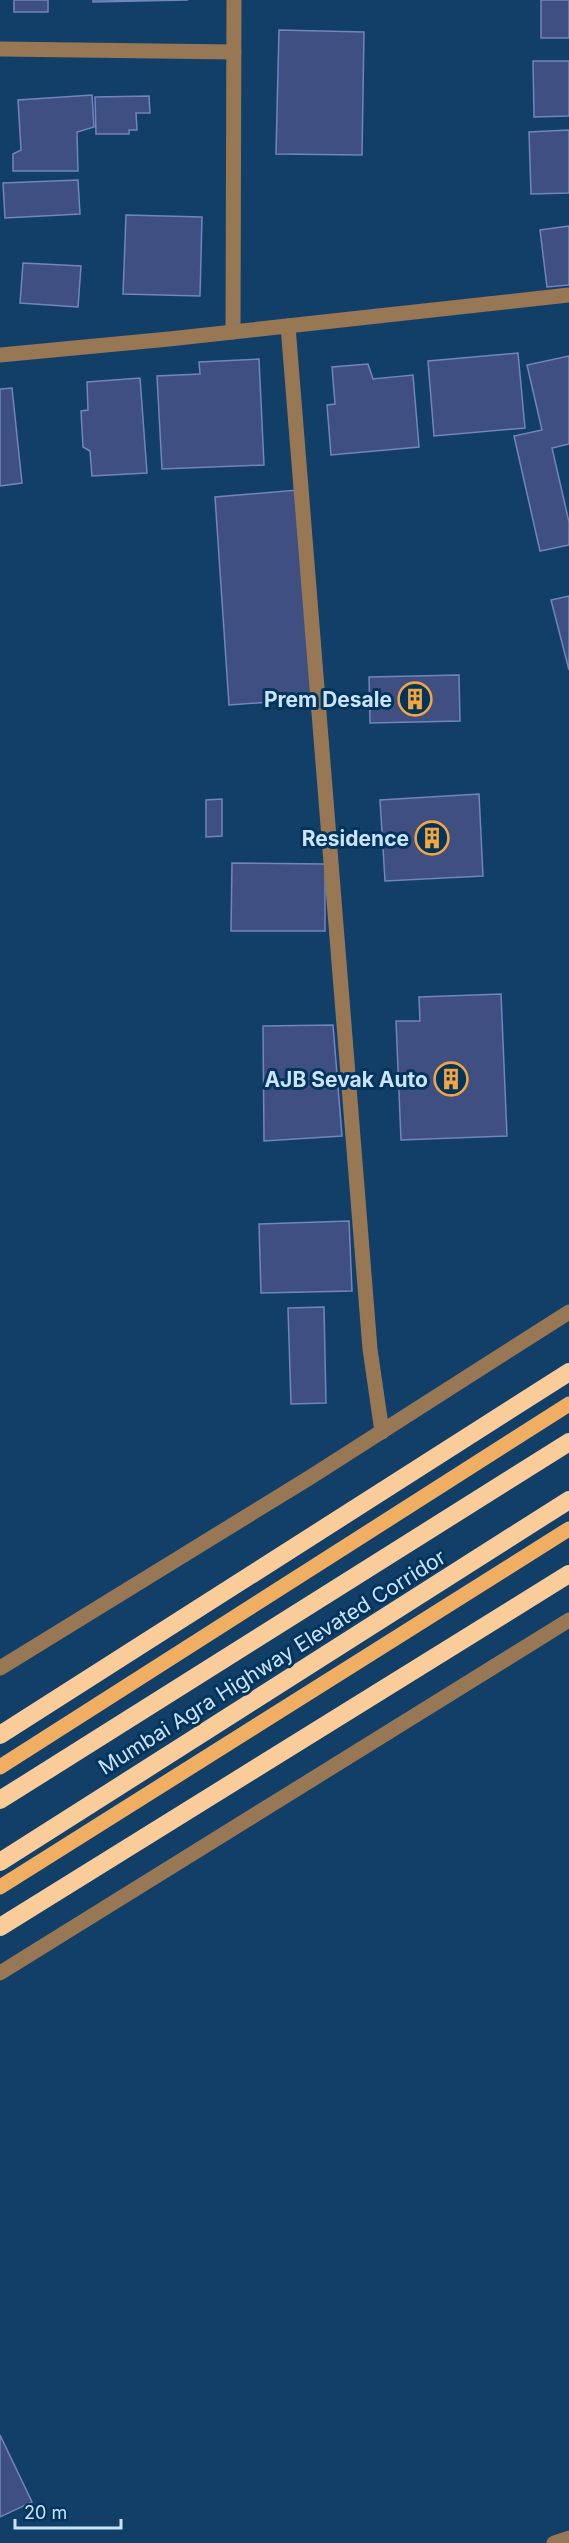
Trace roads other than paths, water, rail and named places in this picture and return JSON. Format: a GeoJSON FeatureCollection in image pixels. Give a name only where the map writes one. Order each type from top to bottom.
{"type":"FeatureCollection","features":[{"type":"Feature","properties":{"kind":"highway"},"geometry":{"type":"LineString","coordinates":[[0,1735],[569,1372]]}},
{"type":"Feature","properties":{"kind":"highway","name":"Mumbai Agra Highway Elevated Corridor"},"geometry":{"type":"LineString","coordinates":[[0,1800],[569,1442]]}},
{"type":"Feature","properties":{"kind":"highway","name":"Mumbai Agra Highway Elevated Corridor"},"geometry":{"type":"LineString","coordinates":[[0,1862],[569,1500]]}},
{"type":"Feature","properties":{"kind":"highway"},"geometry":{"type":"LineString","coordinates":[[0,1927],[569,1574]]}},
{"type":"Feature","properties":{"kind":"main road"},"geometry":{"type":"LineString","coordinates":[[0,1767],[569,1404]]}},
{"type":"Feature","properties":{"kind":"main road"},"geometry":{"type":"LineString","coordinates":[[0,1887],[569,1529]]}},
{"type":"Feature","properties":{"kind":"street"},"geometry":{"type":"LineString","coordinates":[[233,332],[234,0]]}},
{"type":"Feature","properties":{"kind":"street"},"geometry":{"type":"LineString","coordinates":[[0,49],[234,52]]}},
{"type":"Feature","properties":{"kind":"street"},"geometry":{"type":"LineString","coordinates":[[0,355],[569,295]]}},
{"type":"Feature","properties":{"kind":"street"},"geometry":{"type":"LineString","coordinates":[[288,326],[370,1349],[382,1432]]}},
{"type":"Feature","properties":{"kind":"street"},"geometry":{"type":"LineString","coordinates":[[0,1668],[382,1432],[569,1312]]}},
{"type":"Feature","properties":{"kind":"street"},"geometry":{"type":"LineString","coordinates":[[0,1973],[569,1620]]}},
{"type":"Feature","properties":{"kind":"street"},"geometry":{"type":"LineString","coordinates":[[554,2543],[569,2538]]}},
{"type":"Feature","properties":{"kind":"place","name":"Prem Desale"},"geometry":{"type":"Point","coordinates":[415,699]}},
{"type":"Feature","properties":{"kind":"place","name":"Residence"},"geometry":{"type":"Point","coordinates":[432,838]}},
{"type":"Feature","properties":{"kind":"place","name":"AJB Sevak Auto"},"geometry":{"type":"Point","coordinates":[451,1079]}}]}
